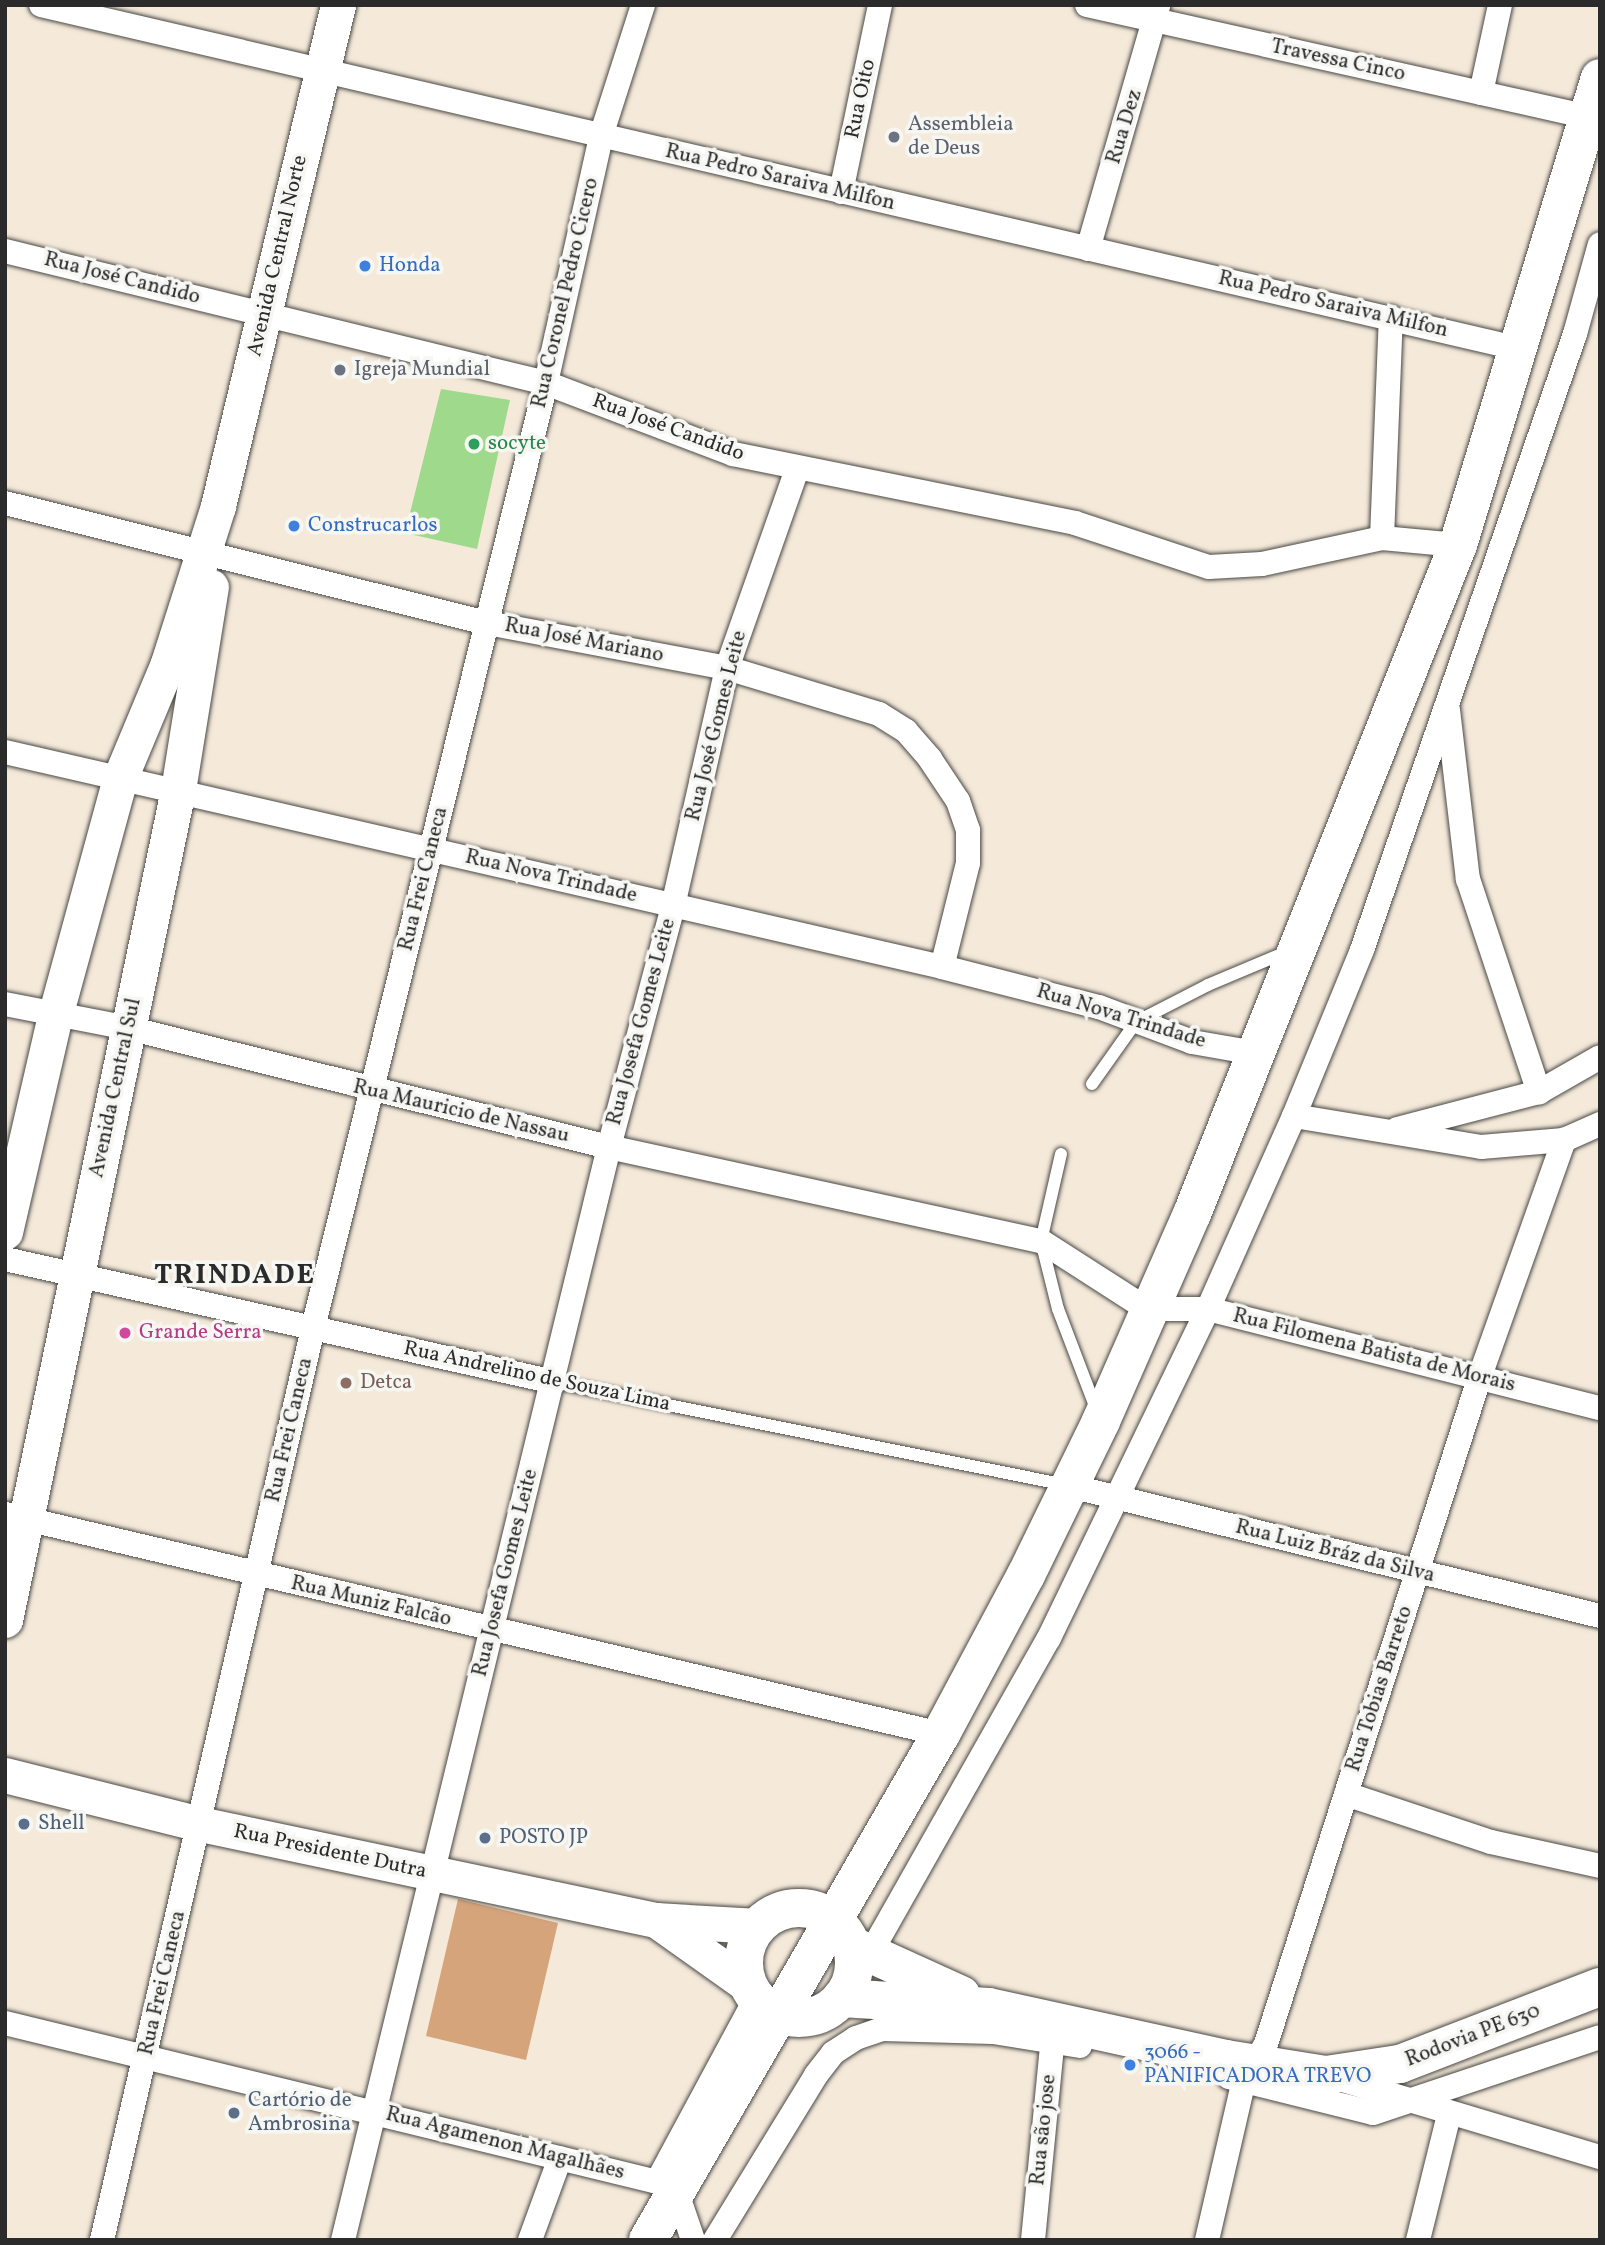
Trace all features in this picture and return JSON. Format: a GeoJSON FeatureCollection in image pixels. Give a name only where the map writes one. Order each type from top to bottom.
{"type":"FeatureCollection","features":[{"type":"Feature","properties":{"kind":"main road","name":"Avenida Central Norte"},"geometry":{"type":"LineString","coordinates":[[209,552],[338,5]]}},
{"type":"Feature","properties":{"kind":"main road"},"geometry":{"type":"LineString","coordinates":[[656,1920],[761,1999],[810,2017],[841,1998],[850,1982],[851,1940],[941,1734],[1070,1486],[1101,1421],[1147,1309],[1192,1214],[1458,545],[1520,349],[1600,78]]}},
{"type":"Feature","properties":{"kind":"main road"},"geometry":{"type":"LineString","coordinates":[[5,1233],[55,1016],[120,778],[209,552]]}},
{"type":"Feature","properties":{"kind":"main road","name":"Avenida Central Sul"},"geometry":{"type":"LineString","coordinates":[[5,1620],[15,1516],[76,1275],[177,790],[209,552]]}},
{"type":"Feature","properties":{"kind":"main road","name":"Rua Presidente Dutra"},"geometry":{"type":"LineString","coordinates":[[5,1775],[200,1824],[656,1920],[758,1926]]}},
{"type":"Feature","properties":{"kind":"main road"},"geometry":{"type":"LineString","coordinates":[[761,1999],[744,1954],[758,1926],[768,1917],[794,1908],[821,1913],[851,1940],[989,2007]]}},
{"type":"Feature","properties":{"kind":"main road"},"geometry":{"type":"LineString","coordinates":[[648,2240],[666,2186],[761,1999],[851,1940]]}},
{"type":"Feature","properties":{"kind":"main road","name":"Rodovia PE 630"},"geometry":{"type":"LineString","coordinates":[[989,2007],[1054,2030],[1249,2072],[1326,2075],[1400,2064],[1600,1987]]}},
{"type":"Feature","properties":{"kind":"main road"},"geometry":{"type":"LineString","coordinates":[[841,1998],[989,2007]]}},
{"type":"Feature","properties":{"kind":"street","name":"Rua Pedro Saraiva Milfon"},"geometry":{"type":"LineString","coordinates":[[41,5],[323,68],[601,136],[1520,349]]}},
{"type":"Feature","properties":{"kind":"street","name":"Rua Coronel Pedro Cicero"},"geometry":{"type":"LineString","coordinates":[[486,623],[546,383],[601,136],[643,5]]}},
{"type":"Feature","properties":{"kind":"street","name":"Rua Oito"},"geometry":{"type":"LineString","coordinates":[[841,192],[880,5]]}},
{"type":"Feature","properties":{"kind":"street","name":"Travessa Cinco"},"geometry":{"type":"LineString","coordinates":[[1087,5],[1158,13],[1589,117]]}},
{"type":"Feature","properties":{"kind":"street"},"geometry":{"type":"LineString","coordinates":[[1481,93],[1500,5]]}},
{"type":"Feature","properties":{"kind":"street","name":"Rua Dez"},"geometry":{"type":"LineString","coordinates":[[1088,249],[1158,13]]}},
{"type":"Feature","properties":{"kind":"street"},"geometry":{"type":"LineString","coordinates":[[851,1940],[1049,1638],[1208,1310],[1294,1116],[1363,950],[1575,334],[1600,244]]}},
{"type":"Feature","properties":{"kind":"street","name":"Rua José Candido"},"geometry":{"type":"LineString","coordinates":[[5,251],[546,383],[733,454],[797,469],[869,478],[1075,523],[1209,567],[1262,564],[1382,538],[1458,545]]}},
{"type":"Feature","properties":{"kind":"street"},"geometry":{"type":"LineString","coordinates":[[1382,538],[1391,317]]}},
{"type":"Feature","properties":{"kind":"street","name":"Rua José Gomes Leite"},"geometry":{"type":"LineString","coordinates":[[673,906],[727,668],[797,469]]}},
{"type":"Feature","properties":{"kind":"street","name":"Rua José Mariano"},"geometry":{"type":"LineString","coordinates":[[5,503],[486,623],[727,668],[878,714],[906,732],[930,759],[958,801],[968,830],[968,863],[942,967]]}},
{"type":"Feature","properties":{"kind":"street","name":"Rua Frei Caneca"},"geometry":{"type":"LineString","coordinates":[[102,2240],[313,1328],[486,623]]}},
{"type":"Feature","properties":{"kind":"street"},"geometry":{"type":"LineString","coordinates":[[1447,704],[1468,879],[1538,1092]]}},
{"type":"Feature","properties":{"kind":"street","name":"Rua Nova Trindade"},"geometry":{"type":"LineString","coordinates":[[5,752],[942,967],[1099,1007],[1192,1042],[1256,1053]]}},
{"type":"Feature","properties":{"kind":"street","name":"Rua Josefa Gomes Leite"},"geometry":{"type":"LineString","coordinates":[[343,2240],[554,1382],[609,1147],[673,906]]}},
{"type":"Feature","properties":{"kind":"street","name":"Rua Mauricio de Nassau"},"geometry":{"type":"LineString","coordinates":[[5,1004],[55,1016],[128,1028],[373,1091],[609,1147],[1041,1241],[1147,1309]]}},
{"type":"Feature","properties":{"kind":"street"},"geometry":{"type":"LineString","coordinates":[[1390,1131],[1538,1092],[1600,1057]]}},
{"type":"Feature","properties":{"kind":"street"},"geometry":{"type":"LineString","coordinates":[[1294,1116],[1481,1147],[1580,1138],[1600,1124]]}},
{"type":"Feature","properties":{"kind":"street","name":"Rua Tobias Barreto"},"geometry":{"type":"LineString","coordinates":[[1207,2240],[1249,2072],[1266,2044],[1480,1376],[1580,1138]]}},
{"type":"Feature","properties":{"kind":"street","name":"Rua Andrelino de Souza Lima"},"geometry":{"type":"LineString","coordinates":[[5,1259],[554,1382]]}},
{"type":"Feature","properties":{"kind":"street","name":"Rua Filomena Batista de Morais"},"geometry":{"type":"LineString","coordinates":[[1147,1309],[1208,1310],[1600,1408]]}},
{"type":"Feature","properties":{"kind":"street","name":"Rua Luiz Bráz da Silva"},"geometry":{"type":"LineString","coordinates":[[1070,1486],[1600,1616]]}},
{"type":"Feature","properties":{"kind":"street","name":"Rua Muniz Falcão"},"geometry":{"type":"LineString","coordinates":[[15,1516],[256,1575],[941,1734]]}},
{"type":"Feature","properties":{"kind":"street"},"geometry":{"type":"LineString","coordinates":[[1346,1794],[1491,1842],[1600,1866]]}},
{"type":"Feature","properties":{"kind":"street","name":"Rua Agamenon Magalhães"},"geometry":{"type":"LineString","coordinates":[[5,2023],[374,2110],[666,2186]]}},
{"type":"Feature","properties":{"kind":"street"},"geometry":{"type":"LineString","coordinates":[[715,2240],[833,2053],[882,2029],[993,2032],[1054,2030]]}},
{"type":"Feature","properties":{"kind":"street","name":"Rua são jose"},"geometry":{"type":"LineString","coordinates":[[1033,2240],[1054,2030]]}},
{"type":"Feature","properties":{"kind":"street"},"geometry":{"type":"LineString","coordinates":[[1249,2072],[1358,2113],[1373,2113],[1402,2101],[1600,2037]]}},
{"type":"Feature","properties":{"kind":"street"},"geometry":{"type":"LineString","coordinates":[[1326,2075],[1402,2101],[1600,2157]]}},
{"type":"Feature","properties":{"kind":"street"},"geometry":{"type":"LineString","coordinates":[[1418,2240],[1449,2115]]}},
{"type":"Feature","properties":{"kind":"street"},"geometry":{"type":"LineString","coordinates":[[530,2240],[560,2158]]}},
{"type":"Feature","properties":{"kind":"street"},"geometry":{"type":"LineString","coordinates":[[666,2186],[692,2240]]}},
{"type":"Feature","properties":{"kind":"lane"},"geometry":{"type":"LineString","coordinates":[[1092,1083],[1136,1022],[1208,985],[1299,947]]}},
{"type":"Feature","properties":{"kind":"lane"},"geometry":{"type":"LineString","coordinates":[[1061,1154],[1041,1241],[1058,1309],[1101,1421]]}},
{"type":"Feature","properties":{"kind":"lane","name":"Rua Andrelino de Souza Lima"},"geometry":{"type":"LineString","coordinates":[[554,1382],[1070,1486]]}},
{"type":"Feature","properties":{"kind":"green space"},"geometry":{"type":"Polygon","coordinates":[[[441,389],[510,400],[477,549],[405,533],[441,389]]]}},
{"type":"Feature","properties":{"kind":"building"},"geometry":{"type":"Polygon","coordinates":[[[458,1899],[558,1923],[526,2060],[426,2036],[458,1899]]]}},
{"type":"Feature","properties":{"kind":"place","name":"Assembleia de Deus"},"geometry":{"type":"Point","coordinates":[894,137]}},
{"type":"Feature","properties":{"kind":"place","name":"Honda"},"geometry":{"type":"Point","coordinates":[365,266]}},
{"type":"Feature","properties":{"kind":"place","name":"Igreja Mundial"},"geometry":{"type":"Point","coordinates":[340,370]}},
{"type":"Feature","properties":{"kind":"place","name":"socyte"},"geometry":{"type":"Point","coordinates":[474,444]}},
{"type":"Feature","properties":{"kind":"place","name":"Construcarlos"},"geometry":{"type":"Point","coordinates":[294,526]}},
{"type":"Feature","properties":{"kind":"place","name":"Grande Serra"},"geometry":{"type":"Point","coordinates":[125,1333]}},
{"type":"Feature","properties":{"kind":"place","name":"Detca"},"geometry":{"type":"Point","coordinates":[346,1383]}},
{"type":"Feature","properties":{"kind":"place","name":"Shell"},"geometry":{"type":"Point","coordinates":[24,1824]}},
{"type":"Feature","properties":{"kind":"place","name":"POSTO JP"},"geometry":{"type":"Point","coordinates":[485,1838]}},
{"type":"Feature","properties":{"kind":"place","name":"3066 - PANIFICADORA TREVO"},"geometry":{"type":"Point","coordinates":[1130,2065]}},
{"type":"Feature","properties":{"kind":"place","name":"Cartório de Ambrosina"},"geometry":{"type":"Point","coordinates":[234,2113]}},
{"type":"Feature","properties":{"kind":"district","name":"TRINDADE"},"geometry":{"type":"Point","coordinates":[235,1276]}}]}
